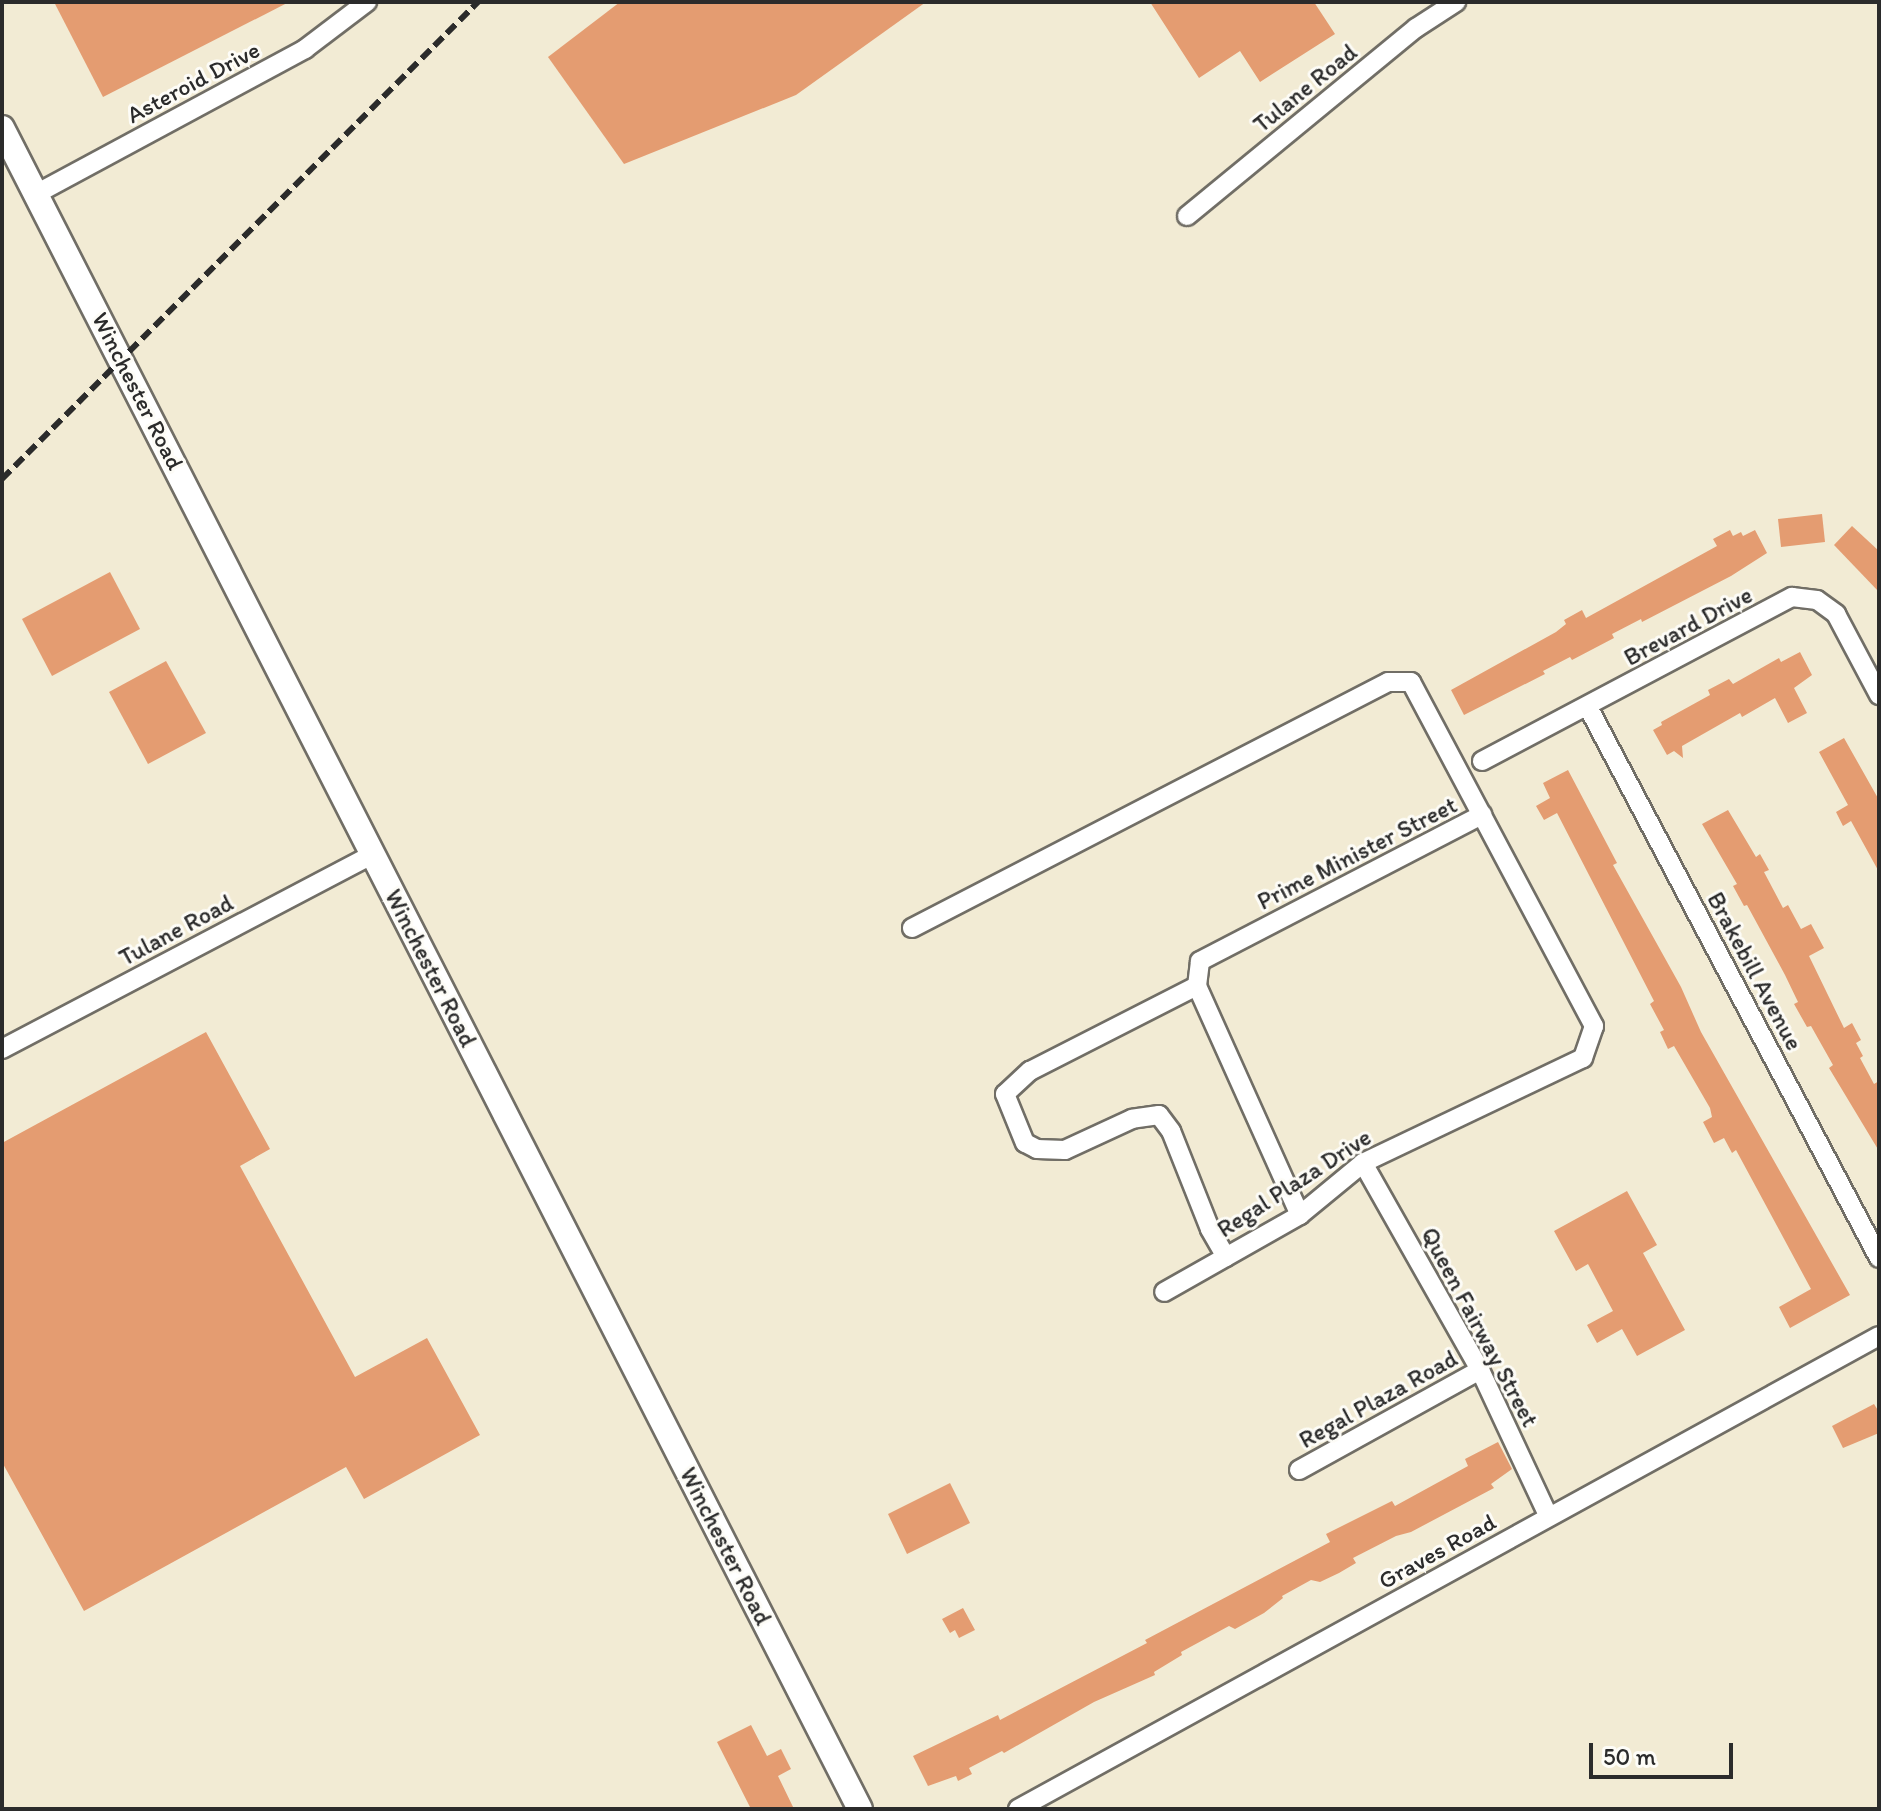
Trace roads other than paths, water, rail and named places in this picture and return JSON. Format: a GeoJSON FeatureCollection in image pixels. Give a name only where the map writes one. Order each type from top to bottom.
{"type":"FeatureCollection","features":[{"type":"Feature","properties":{"kind":"main road","name":"Winchester Road"},"geometry":{"type":"LineString","coordinates":[[2,128],[860,1809]]}},
{"type":"Feature","properties":{"kind":"street","name":"Asteroid Drive"},"geometry":{"type":"LineString","coordinates":[[36,194],[305,49],[367,2]]}},
{"type":"Feature","properties":{"kind":"street","name":"Tulane Road"},"geometry":{"type":"LineString","coordinates":[[1187,216],[1416,28],[1456,2]]}},
{"type":"Feature","properties":{"kind":"street","name":"Brevard Drive"},"geometry":{"type":"LineString","coordinates":[[1482,761],[1792,597],[1817,600],[1836,614],[1879,695]]}},
{"type":"Feature","properties":{"kind":"street","name":"Prime Minister Street"},"geometry":{"type":"LineString","coordinates":[[912,928],[1388,682],[1411,682],[1482,815],[1200,961],[1197,986]]}},
{"type":"Feature","properties":{"kind":"street","name":"Brakebill Avenue"},"geometry":{"type":"LineString","coordinates":[[1588,707],[1879,1258]]}},
{"type":"Feature","properties":{"kind":"street","name":"Regal Plaza Drive"},"geometry":{"type":"LineString","coordinates":[[1164,1292],[1300,1215],[1363,1163],[1583,1058],[1594,1026],[1482,815]]}},
{"type":"Feature","properties":{"kind":"street","name":"Tulane Road"},"geometry":{"type":"LineString","coordinates":[[2,1049],[373,854]]}},
{"type":"Feature","properties":{"kind":"street"},"geometry":{"type":"LineString","coordinates":[[1226,1257],[1210,1229],[1171,1131],[1159,1115],[1132,1119],[1065,1150],[1037,1149],[1025,1143],[1005,1094],[1030,1071],[1197,986],[1300,1215]]}},
{"type":"Feature","properties":{"kind":"street","name":"Queen Fairway Street"},"geometry":{"type":"LineString","coordinates":[[1363,1163],[1480,1370],[1549,1517]]}},
{"type":"Feature","properties":{"kind":"street","name":"Graves Road"},"geometry":{"type":"LineString","coordinates":[[1018,1809],[1879,1336]]}},
{"type":"Feature","properties":{"kind":"street","name":"Regal Plaza Road"},"geometry":{"type":"LineString","coordinates":[[1299,1470],[1480,1370]]}},
{"type":"Feature","properties":{"kind":"railway"},"geometry":{"type":"LineString","coordinates":[[2,479],[478,2]]}}]}
